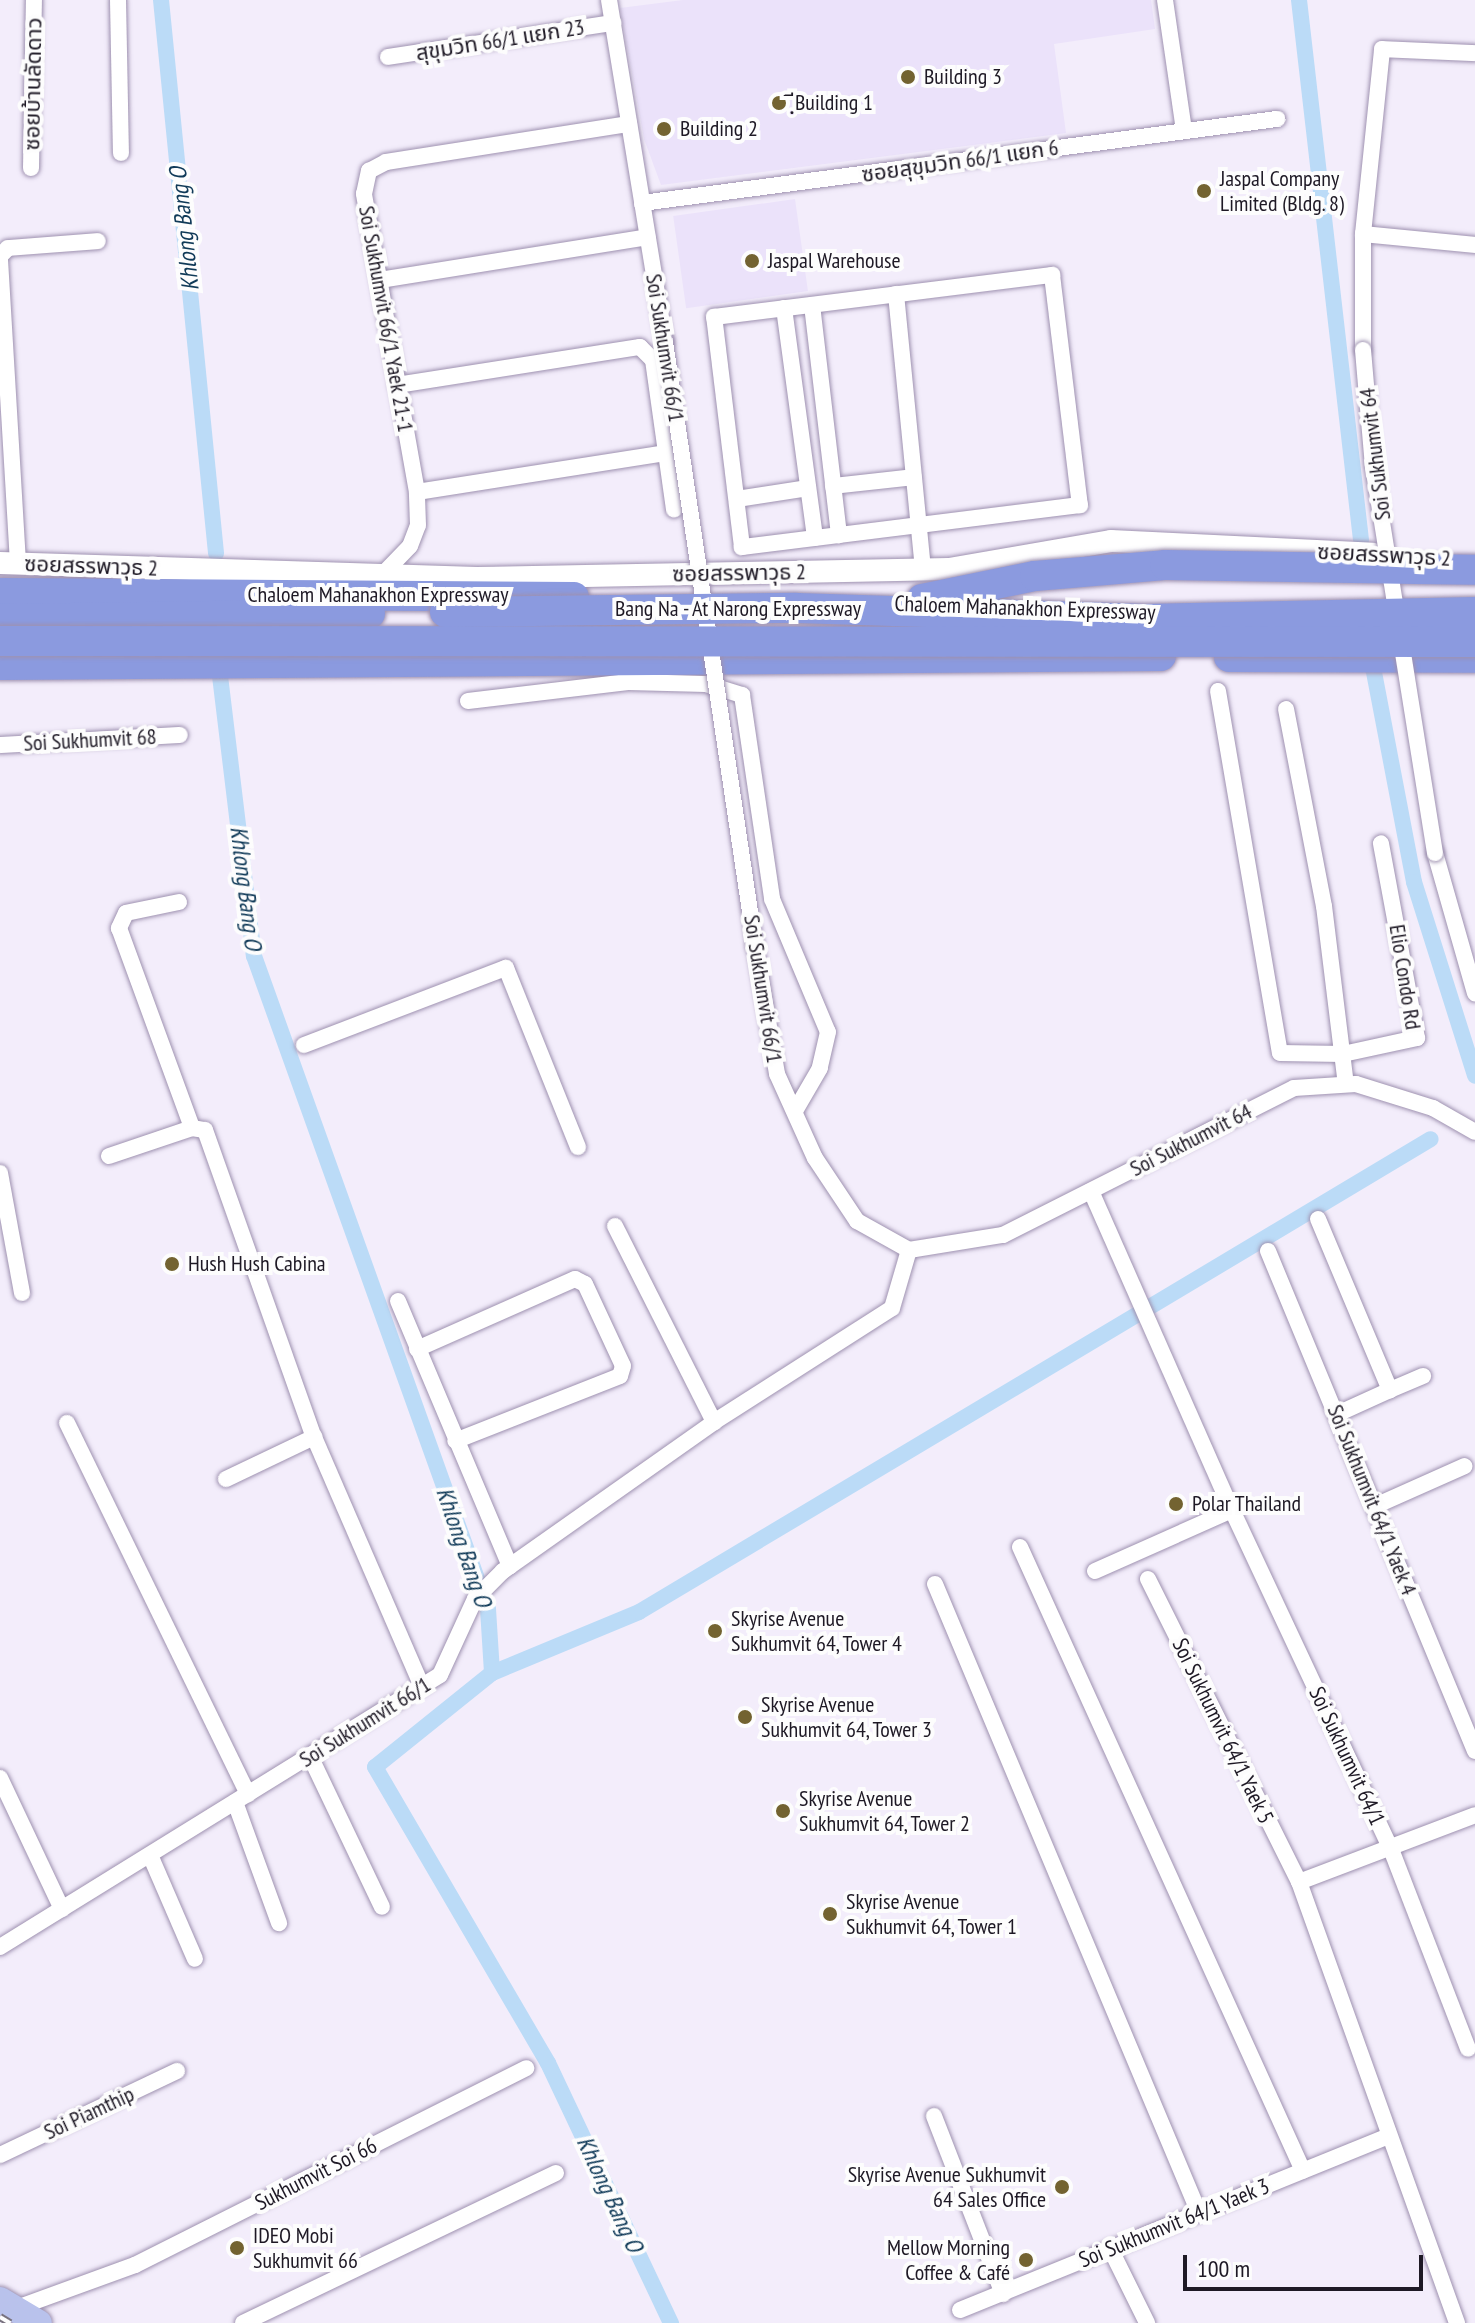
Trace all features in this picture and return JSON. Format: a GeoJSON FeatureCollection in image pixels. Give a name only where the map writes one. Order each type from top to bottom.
{"type":"FeatureCollection","features":[{"type":"Feature","properties":{"kind":"highway"},"geometry":{"type":"LineString","coordinates":[[873,609],[1035,576],[1165,565],[1475,570]]}},
{"type":"Feature","properties":{"kind":"highway","name":"Chaloem Mahanakhon Expressway"},"geometry":{"type":"LineString","coordinates":[[0,593],[417,594],[898,602],[1135,613],[1475,613]]}},
{"type":"Feature","properties":{"kind":"highway","name":"Bang Na - At Narong Expressway"},"geometry":{"type":"LineString","coordinates":[[0,619],[873,609],[1144,619],[1475,613]]}},
{"type":"Feature","properties":{"kind":"highway","name":"Bang Na - At Narong Expressway"},"geometry":{"type":"LineString","coordinates":[[0,641],[1475,642]]}},
{"type":"Feature","properties":{"kind":"highway","name":"Chaloem Mahanakhon Expressway"},"geometry":{"type":"LineString","coordinates":[[0,665],[1475,658]]}},
{"type":"Feature","properties":{"kind":"main road"},"geometry":{"type":"LineString","coordinates":[[7,2305],[39,2323]]}},
{"type":"Feature","properties":{"kind":"street","name":"ซอยบ้านลัดดาว"},"geometry":{"type":"LineString","coordinates":[[31,168],[34,0]]}},
{"type":"Feature","properties":{"kind":"street"},"geometry":{"type":"LineString","coordinates":[[118,0],[121,153]]}},
{"type":"Feature","properties":{"kind":"street","name":"Soi Sukhumvit 66/1"},"geometry":{"type":"LineString","coordinates":[[0,1947],[440,1675],[475,1599],[506,1569],[714,1422],[892,1308],[909,1250],[857,1221],[815,1158],[777,1074],[665,342],[609,0]]}},
{"type":"Feature","properties":{"kind":"street"},"geometry":{"type":"LineString","coordinates":[[1165,0],[1184,131]]}},
{"type":"Feature","properties":{"kind":"street","name":"สุขุมวิท 66/1 แยก 23"},"geometry":{"type":"LineString","coordinates":[[388,57],[613,23]]}},
{"type":"Feature","properties":{"kind":"street","name":"Soi Sukhumvit 64"},"geometry":{"type":"LineString","coordinates":[[1475,53],[1382,49],[1363,234],[1363,350],[1373,466],[1435,853],[1475,993]]}},
{"type":"Feature","properties":{"kind":"street","name":"ซอยสุขุมวิท 66/1 แยก 6"},"geometry":{"type":"LineString","coordinates":[[642,203],[1277,119]]}},
{"type":"Feature","properties":{"kind":"street","name":"Soi Sukhumvit 66/1 Yaek 21-1"},"geometry":{"type":"LineString","coordinates":[[382,575],[410,546],[418,525],[417,492],[364,194],[369,171],[386,162],[629,124]]}},
{"type":"Feature","properties":{"kind":"street"},"geometry":{"type":"LineString","coordinates":[[1363,234],[1475,245]]}},
{"type":"Feature","properties":{"kind":"street"},"geometry":{"type":"LineString","coordinates":[[380,280],[648,237]]}},
{"type":"Feature","properties":{"kind":"street"},"geometry":{"type":"LineString","coordinates":[[9,563],[0,256],[8,248],[98,241]]}},
{"type":"Feature","properties":{"kind":"street"},"geometry":{"type":"LineString","coordinates":[[1052,275],[1080,505],[742,547],[714,317],[812,305],[1052,275]]}},
{"type":"Feature","properties":{"kind":"street"},"geometry":{"type":"LineString","coordinates":[[896,294],[923,569]]}},
{"type":"Feature","properties":{"kind":"street"},"geometry":{"type":"LineString","coordinates":[[812,305],[839,535]]}},
{"type":"Feature","properties":{"kind":"street"},"geometry":{"type":"LineString","coordinates":[[784,308],[815,538]]}},
{"type":"Feature","properties":{"kind":"street"},"geometry":{"type":"LineString","coordinates":[[397,385],[640,347],[653,360],[674,510]]}},
{"type":"Feature","properties":{"kind":"street"},"geometry":{"type":"LineString","coordinates":[[417,492],[665,453]]}},
{"type":"Feature","properties":{"kind":"street"},"geometry":{"type":"LineString","coordinates":[[833,486],[914,477]]}},
{"type":"Feature","properties":{"kind":"street"},"geometry":{"type":"LineString","coordinates":[[737,499],[808,488]]}},
{"type":"Feature","properties":{"kind":"street","name":"ซอยสรรพาวุธ 2"},"geometry":{"type":"LineString","coordinates":[[9,563],[477,578],[923,569],[1111,541],[1475,559]]}},
{"type":"Feature","properties":{"kind":"street"},"geometry":{"type":"LineString","coordinates":[[468,701],[628,682],[706,684],[742,695],[772,899],[828,1032],[820,1068],[795,1111]]}},
{"type":"Feature","properties":{"kind":"street"},"geometry":{"type":"LineString","coordinates":[[1218,691],[1280,1053],[1343,1054]]}},
{"type":"Feature","properties":{"kind":"street"},"geometry":{"type":"LineString","coordinates":[[1286,709],[1324,906],[1346,1084]]}},
{"type":"Feature","properties":{"kind":"street","name":"Soi Sukhumvit 68"},"geometry":{"type":"LineString","coordinates":[[0,745],[180,735]]}},
{"type":"Feature","properties":{"kind":"street","name":"Elio Condo Rd"},"geometry":{"type":"LineString","coordinates":[[1343,1054],[1417,1038],[1381,843]]}},
{"type":"Feature","properties":{"kind":"street"},"geometry":{"type":"LineString","coordinates":[[179,902],[126,913],[119,928],[192,1128]]}},
{"type":"Feature","properties":{"kind":"street"},"geometry":{"type":"LineString","coordinates":[[304,1045],[506,968],[578,1147]]}},
{"type":"Feature","properties":{"kind":"street","name":"Soi Sukhumvit 64"},"geometry":{"type":"LineString","coordinates":[[909,1250],[1003,1235],[1294,1088],[1346,1084],[1433,1108],[1475,1132]]}},
{"type":"Feature","properties":{"kind":"street"},"geometry":{"type":"LineString","coordinates":[[109,1156],[192,1128],[205,1130],[314,1437],[422,1686]]}},
{"type":"Feature","properties":{"kind":"street"},"geometry":{"type":"LineString","coordinates":[[0,1173],[22,1293]]}},
{"type":"Feature","properties":{"kind":"street","name":"Soi Sukhumvit 64/1"},"geometry":{"type":"LineString","coordinates":[[1091,1191],[1232,1510],[1391,1849],[1299,1882]]}},
{"type":"Feature","properties":{"kind":"street"},"geometry":{"type":"LineString","coordinates":[[1318,1219],[1390,1390]]}},
{"type":"Feature","properties":{"kind":"street"},"geometry":{"type":"LineString","coordinates":[[615,1226],[714,1422]]}},
{"type":"Feature","properties":{"kind":"street","name":"Soi Sukhumvit 64/1 Yaek 4"},"geometry":{"type":"LineString","coordinates":[[1268,1251],[1475,1751]]}},
{"type":"Feature","properties":{"kind":"street"},"geometry":{"type":"LineString","coordinates":[[417,1349],[575,1279],[585,1284],[623,1366],[620,1376],[455,1441]]}},
{"type":"Feature","properties":{"kind":"street"},"geometry":{"type":"LineString","coordinates":[[398,1301],[506,1569]]}},
{"type":"Feature","properties":{"kind":"street"},"geometry":{"type":"LineString","coordinates":[[1337,1414],[1423,1376]]}},
{"type":"Feature","properties":{"kind":"street"},"geometry":{"type":"LineString","coordinates":[[67,1423],[242,1798],[279,1923]]}},
{"type":"Feature","properties":{"kind":"street"},"geometry":{"type":"LineString","coordinates":[[226,1479],[314,1437]]}},
{"type":"Feature","properties":{"kind":"street"},"geometry":{"type":"LineString","coordinates":[[1375,1506],[1465,1466]]}},
{"type":"Feature","properties":{"kind":"street"},"geometry":{"type":"LineString","coordinates":[[1095,1571],[1232,1510]]}},
{"type":"Feature","properties":{"kind":"street"},"geometry":{"type":"LineString","coordinates":[[1020,1547],[1303,2171]]}},
{"type":"Feature","properties":{"kind":"street","name":"Soi Sukhumvit 64/1 Yaek 5"},"geometry":{"type":"LineString","coordinates":[[1148,1579],[1299,1882]]}},
{"type":"Feature","properties":{"kind":"street"},"geometry":{"type":"LineString","coordinates":[[935,1584],[1199,2213]]}},
{"type":"Feature","properties":{"kind":"street"},"geometry":{"type":"LineString","coordinates":[[310,1756],[382,1907]]}},
{"type":"Feature","properties":{"kind":"street"},"geometry":{"type":"LineString","coordinates":[[0,1778],[62,1909]]}},
{"type":"Feature","properties":{"kind":"street"},"geometry":{"type":"LineString","coordinates":[[1468,2049],[1391,1849],[1475,1815]]}},
{"type":"Feature","properties":{"kind":"street"},"geometry":{"type":"LineString","coordinates":[[150,1855],[195,1959]]}},
{"type":"Feature","properties":{"kind":"street"},"geometry":{"type":"LineString","coordinates":[[1299,1882],[1457,2323]]}},
{"type":"Feature","properties":{"kind":"street","name":"Sukhumvit Soi 66"},"geometry":{"type":"LineString","coordinates":[[7,2305],[135,2265],[526,2068]]}},
{"type":"Feature","properties":{"kind":"street","name":"Soi Piamthip"},"geometry":{"type":"LineString","coordinates":[[0,2155],[177,2071]]}},
{"type":"Feature","properties":{"kind":"street"},"geometry":{"type":"LineString","coordinates":[[934,2116],[1003,2294]]}},
{"type":"Feature","properties":{"kind":"street","name":"Soi Sukhumvit 64/1 Yaek 3"},"geometry":{"type":"LineString","coordinates":[[960,2310],[1389,2136]]}},
{"type":"Feature","properties":{"kind":"street"},"geometry":{"type":"LineString","coordinates":[[243,2323],[556,2173]]}},
{"type":"Feature","properties":{"kind":"street"},"geometry":{"type":"LineString","coordinates":[[1110,2248],[1147,2323]]}},
{"type":"Feature","properties":{"kind":"shaded area"},"geometry":{"type":"Polygon","coordinates":[[[683,0],[1151,0],[1155,29],[1054,44],[1066,133],[661,185],[644,139],[620,8],[683,0]]]}},
{"type":"Feature","properties":{"kind":"shaded area"},"geometry":{"type":"Polygon","coordinates":[[[795,199],[808,291],[686,308],[673,216],[795,199]]]}},
{"type":"Feature","properties":{"kind":"waterway","name":"Khlong Bang O"},"geometry":{"type":"LineString","coordinates":[[161,0],[216,553]]}},
{"type":"Feature","properties":{"kind":"waterway"},"geometry":{"type":"LineString","coordinates":[[1299,0],[1361,540]]}},
{"type":"Feature","properties":{"kind":"waterway"},"geometry":{"type":"LineString","coordinates":[[1373,667],[1414,882],[1475,1076]]}},
{"type":"Feature","properties":{"kind":"waterway","name":"Khlong Bang O"},"geometry":{"type":"LineString","coordinates":[[220,676],[254,956],[488,1609],[492,1673],[375,1767],[548,2063],[671,2323]]}},
{"type":"Feature","properties":{"kind":"waterway"},"geometry":{"type":"LineString","coordinates":[[492,1673],[639,1612],[1431,1139]]}},
{"type":"Feature","properties":{"kind":"railway"},"geometry":{"type":"LineString","coordinates":[[0,2317],[10,2323]]}},
{"type":"Feature","properties":{"kind":"place","name":"Building 3"},"geometry":{"type":"Point","coordinates":[908,77]}},
{"type":"Feature","properties":{"kind":"place","name":"ฺีBuilding 1"},"geometry":{"type":"Point","coordinates":[779,103]}},
{"type":"Feature","properties":{"kind":"place","name":"Building 2"},"geometry":{"type":"Point","coordinates":[664,129]}},
{"type":"Feature","properties":{"kind":"place","name":"Jaspal Company Limited (Bldg. 8)"},"geometry":{"type":"Point","coordinates":[1204,191]}},
{"type":"Feature","properties":{"kind":"place","name":"Jaspal Warehouse"},"geometry":{"type":"Point","coordinates":[752,261]}},
{"type":"Feature","properties":{"kind":"place","name":"Hush Hush Cabina"},"geometry":{"type":"Point","coordinates":[172,1264]}},
{"type":"Feature","properties":{"kind":"place","name":"Polar Thailand"},"geometry":{"type":"Point","coordinates":[1176,1504]}},
{"type":"Feature","properties":{"kind":"place","name":"Skyrise Avenue Sukhumvit 64, Tower 4"},"geometry":{"type":"Point","coordinates":[715,1631]}},
{"type":"Feature","properties":{"kind":"place","name":"Skyrise Avenue Sukhumvit 64, Tower 3"},"geometry":{"type":"Point","coordinates":[745,1717]}},
{"type":"Feature","properties":{"kind":"place","name":"Skyrise Avenue Sukhumvit 64, Tower 2"},"geometry":{"type":"Point","coordinates":[783,1811]}},
{"type":"Feature","properties":{"kind":"place","name":"Skyrise Avenue Sukhumvit 64, Tower 1"},"geometry":{"type":"Point","coordinates":[830,1914]}},
{"type":"Feature","properties":{"kind":"place","name":"Skyrise Avenue Sukhumvit 64 Sales Office"},"geometry":{"type":"Point","coordinates":[1062,2187]}},
{"type":"Feature","properties":{"kind":"place","name":"IDEO Mobi Sukhumvit 66"},"geometry":{"type":"Point","coordinates":[237,2248]}},
{"type":"Feature","properties":{"kind":"place","name":"Mellow Morning Coffee & Café"},"geometry":{"type":"Point","coordinates":[1026,2260]}}]}
